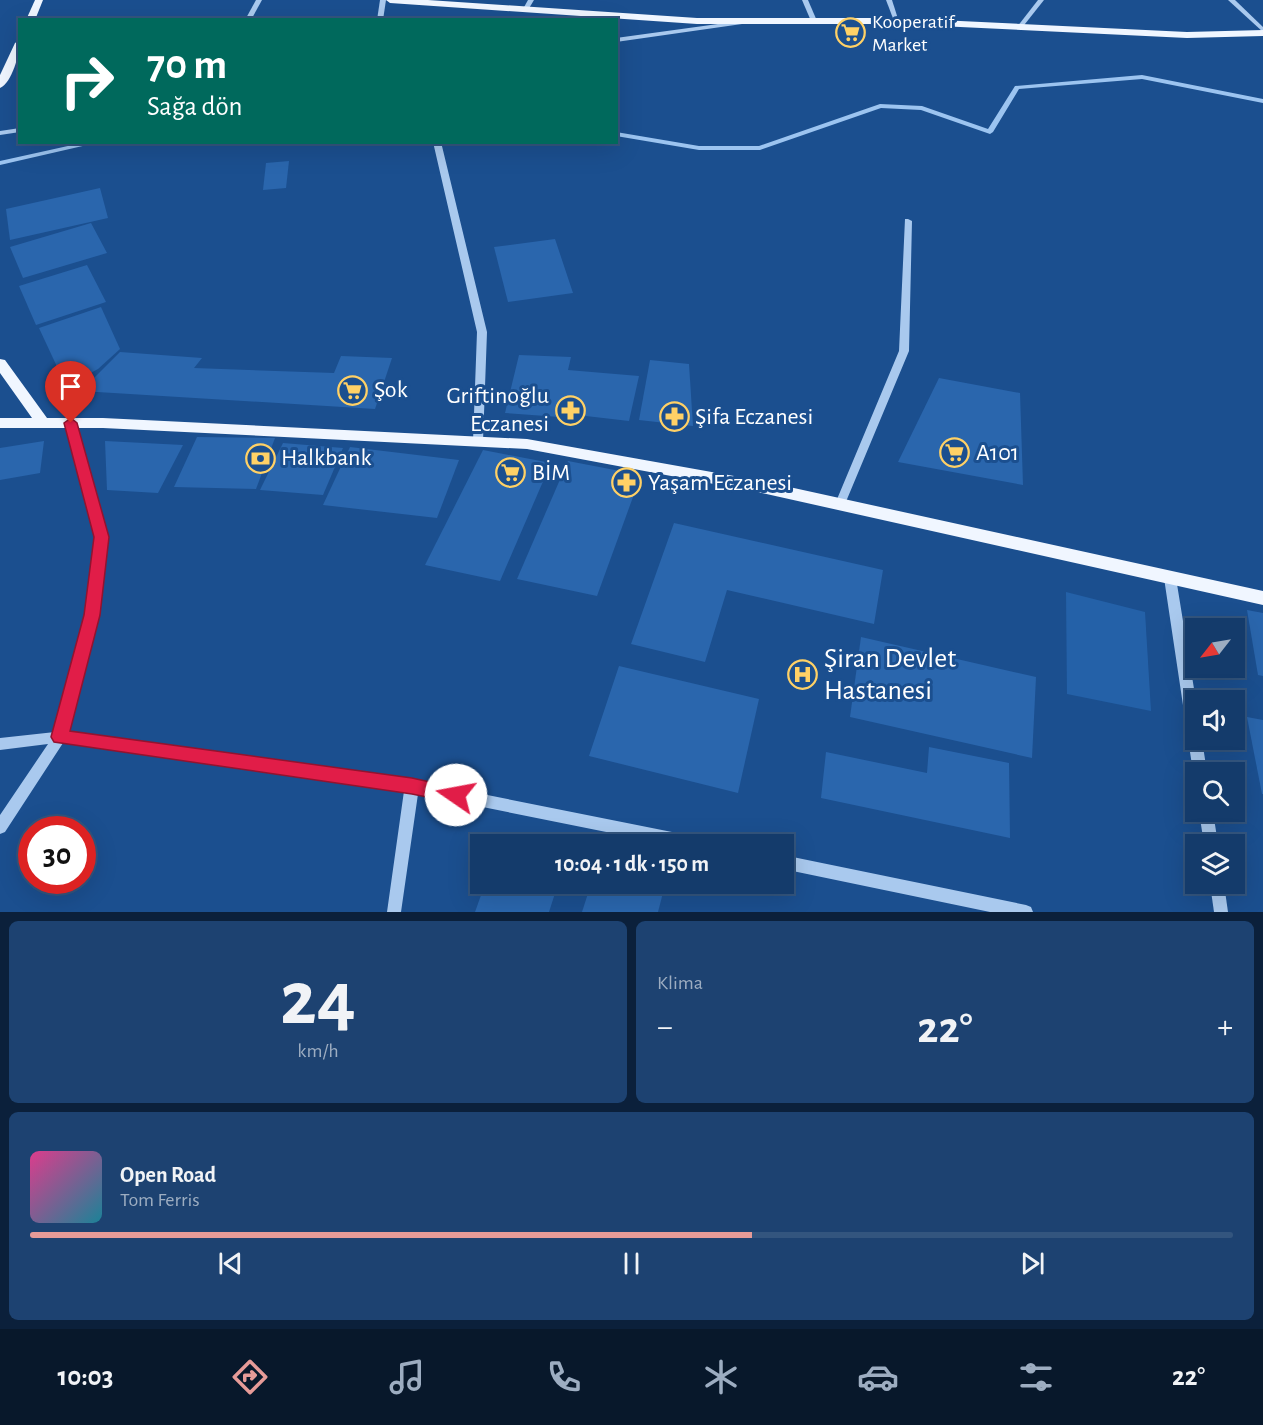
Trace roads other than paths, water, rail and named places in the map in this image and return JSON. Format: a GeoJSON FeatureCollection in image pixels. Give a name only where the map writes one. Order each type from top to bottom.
{"type":"FeatureCollection","features":[{"type":"Feature","properties":{"kind":"main road"},"geometry":{"type":"LineString","coordinates":[[31,18],[39,0]]}},
{"type":"Feature","properties":{"kind":"main road"},"geometry":{"type":"LineString","coordinates":[[390,0],[529,4],[638,18],[897,21],[1187,35],[1263,31]]}},
{"type":"Feature","properties":{"kind":"main road"},"geometry":{"type":"LineString","coordinates":[[0,85],[18,47]]}},
{"type":"Feature","properties":{"kind":"main road"},"geometry":{"type":"LineString","coordinates":[[0,363],[43,423]]}},
{"type":"Feature","properties":{"kind":"main road"},"geometry":{"type":"LineString","coordinates":[[0,423],[71,423],[527,444],[762,487],[1263,598]]}},
{"type":"Feature","properties":{"kind":"street"},"geometry":{"type":"LineString","coordinates":[[249,18],[259,0]]}},
{"type":"Feature","properties":{"kind":"street"},"geometry":{"type":"LineString","coordinates":[[380,18],[383,0]]}},
{"type":"Feature","properties":{"kind":"street"},"geometry":{"type":"LineString","coordinates":[[805,0],[814,21]]}},
{"type":"Feature","properties":{"kind":"street"},"geometry":{"type":"LineString","coordinates":[[889,0],[897,21]]}},
{"type":"Feature","properties":{"kind":"street"},"geometry":{"type":"LineString","coordinates":[[1019,28],[1041,0]]}},
{"type":"Feature","properties":{"kind":"street"},"geometry":{"type":"LineString","coordinates":[[1231,0],[1263,31]]}},
{"type":"Feature","properties":{"kind":"street"},"geometry":{"type":"LineString","coordinates":[[618,40],[752,21]]}},
{"type":"Feature","properties":{"kind":"street"},"geometry":{"type":"LineString","coordinates":[[0,133],[18,130]]}},
{"type":"Feature","properties":{"kind":"street"},"geometry":{"type":"LineString","coordinates":[[437,144],[482,333],[478,441]]}},
{"type":"Feature","properties":{"kind":"street"},"geometry":{"type":"LineString","coordinates":[[840,504],[904,351],[908,220]]}},
{"type":"Feature","properties":{"kind":"street"},"geometry":{"type":"LineString","coordinates":[[0,827],[60,737],[92,615],[102,537],[71,423]]}},
{"type":"Feature","properties":{"kind":"street"},"geometry":{"type":"LineString","coordinates":[[1170,578],[1198,762]]}},
{"type":"Feature","properties":{"kind":"street"},"geometry":{"type":"LineString","coordinates":[[0,744],[60,737],[412,786],[648,834]]}},
{"type":"Feature","properties":{"kind":"street"},"geometry":{"type":"LineString","coordinates":[[393,912],[412,786]]}},
{"type":"Feature","properties":{"kind":"street"},"geometry":{"type":"LineString","coordinates":[[794,864],[1022,912]]}},
{"type":"Feature","properties":{"kind":"street"},"geometry":{"type":"LineString","coordinates":[[1218,894],[1221,912]]}},
{"type":"Feature","properties":{"kind":"waterway"},"geometry":{"type":"LineString","coordinates":[[618,134],[699,148],[760,148],[880,106],[922,108],[990,132],[1017,87],[1142,77],[1263,101]]}},
{"type":"Feature","properties":{"kind":"waterway"},"geometry":{"type":"LineString","coordinates":[[0,163],[88,144]]}},
{"type":"Feature","properties":{"kind":"place","name":"Kooperatif Market"},"geometry":{"type":"Point","coordinates":[851,33]}},
{"type":"Feature","properties":{"kind":"place","name":"Şok"},"geometry":{"type":"Point","coordinates":[353,390]}},
{"type":"Feature","properties":{"kind":"place","name":"Griftinoğlu Eczanesi"},"geometry":{"type":"Point","coordinates":[570,410]}},
{"type":"Feature","properties":{"kind":"place","name":"Şifa Eczanesi"},"geometry":{"type":"Point","coordinates":[674,417]}},
{"type":"Feature","properties":{"kind":"place","name":"A101"},"geometry":{"type":"Point","coordinates":[955,453]}},
{"type":"Feature","properties":{"kind":"place","name":"Halkbank"},"geometry":{"type":"Point","coordinates":[260,458]}},
{"type":"Feature","properties":{"kind":"place","name":"BİM"},"geometry":{"type":"Point","coordinates":[511,473]}},
{"type":"Feature","properties":{"kind":"place","name":"Yaşam Eczanesi"},"geometry":{"type":"Point","coordinates":[627,483]}},
{"type":"Feature","properties":{"kind":"place","name":"Şiran Devlet Hastanesi"},"geometry":{"type":"Point","coordinates":[803,675]}}]}
